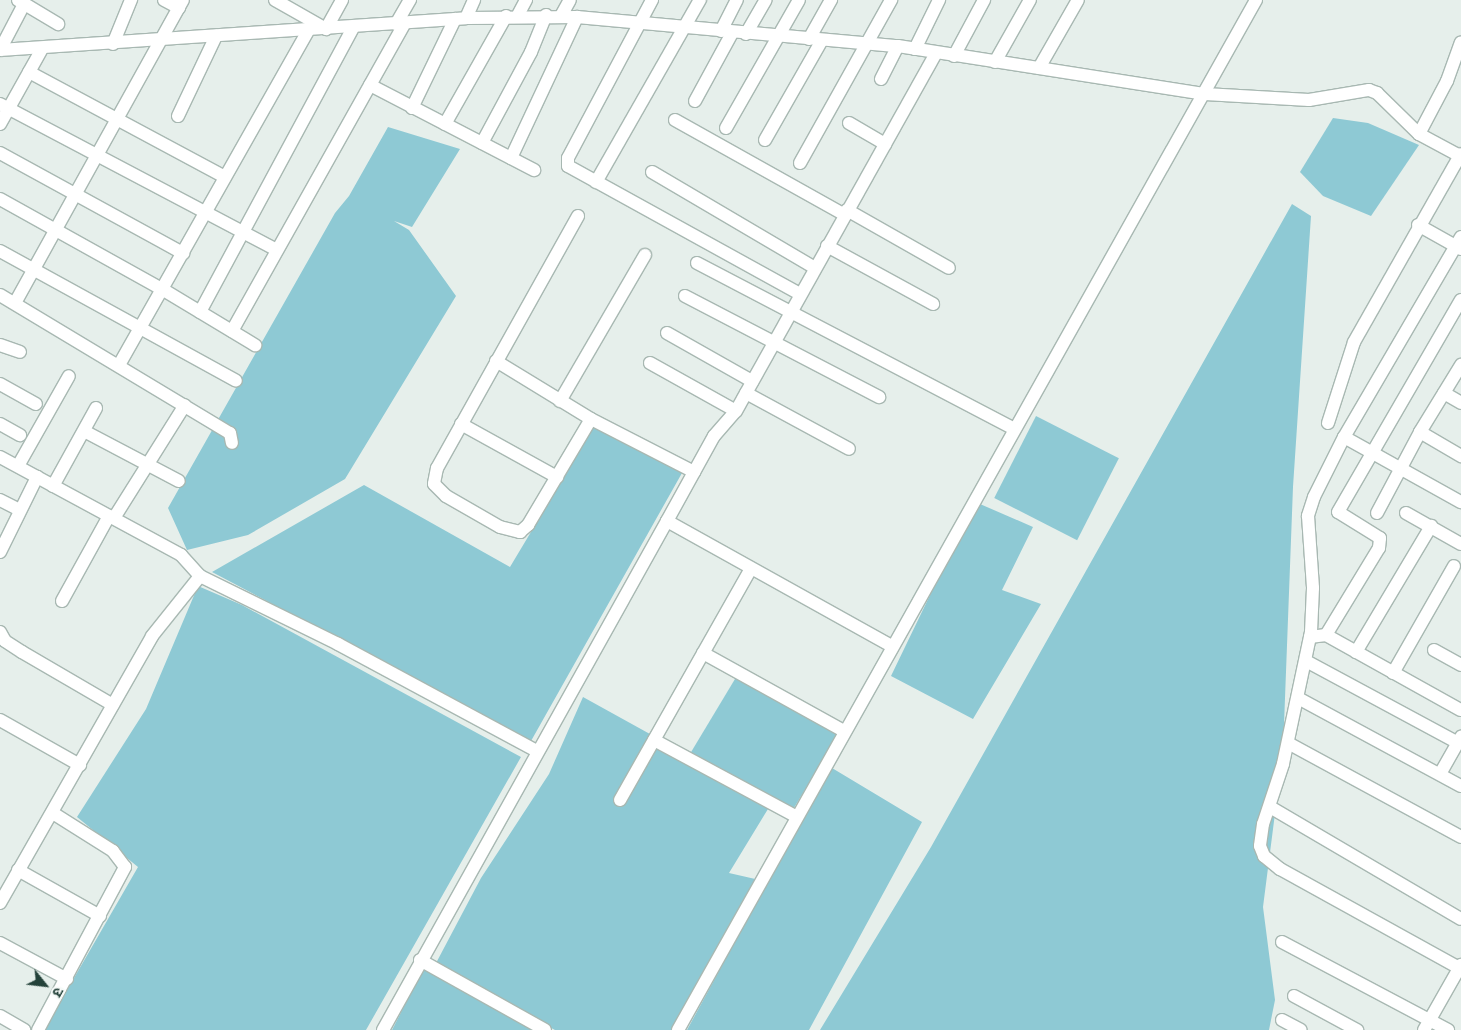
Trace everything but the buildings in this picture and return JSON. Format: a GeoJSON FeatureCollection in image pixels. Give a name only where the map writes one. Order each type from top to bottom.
{"type":"FeatureCollection","features":[{"type":"Feature","properties":{"kind":"street"},"geometry":{"type":"LineString","coordinates":[[113,44],[131,0]]}},
{"type":"Feature","properties":{"kind":"street"},"geometry":{"type":"LineString","coordinates":[[16,303],[115,118],[181,4],[164,0]]}},
{"type":"Feature","properties":{"kind":"street"},"geometry":{"type":"LineString","coordinates":[[275,0],[326,30]]}},
{"type":"Feature","properties":{"kind":"street"},"geometry":{"type":"LineString","coordinates":[[326,30],[342,0]]}},
{"type":"Feature","properties":{"kind":"street"},"geometry":{"type":"LineString","coordinates":[[232,331],[370,84],[410,0]]}},
{"type":"Feature","properties":{"kind":"street"},"geometry":{"type":"LineString","coordinates":[[412,108],[461,18],[474,0]]}},
{"type":"Feature","properties":{"kind":"street"},"geometry":{"type":"LineString","coordinates":[[445,124],[512,16],[526,0]]}},
{"type":"Feature","properties":{"kind":"street"},"geometry":{"type":"LineString","coordinates":[[561,16],[570,0]]}},
{"type":"Feature","properties":{"kind":"street"},"geometry":{"type":"LineString","coordinates":[[652,0],[566,162],[571,170],[800,294]]}},
{"type":"Feature","properties":{"kind":"street"},"geometry":{"type":"LineString","coordinates":[[596,182],[700,0]]}},
{"type":"Feature","properties":{"kind":"street"},"geometry":{"type":"LineString","coordinates":[[695,101],[726,32],[737,0]]}},
{"type":"Feature","properties":{"kind":"street"},"geometry":{"type":"LineString","coordinates":[[746,34],[766,0]]}},
{"type":"Feature","properties":{"kind":"street"},"geometry":{"type":"LineString","coordinates":[[726,128],[799,0]]}},
{"type":"Feature","properties":{"kind":"street"},"geometry":{"type":"LineString","coordinates":[[765,140],[816,39],[831,0]]}},
{"type":"Feature","properties":{"kind":"street"},"geometry":{"type":"LineString","coordinates":[[800,163],[892,0]]}},
{"type":"Feature","properties":{"kind":"street"},"geometry":{"type":"LineString","coordinates":[[915,49],[939,0]]}},
{"type":"Feature","properties":{"kind":"street"},"geometry":{"type":"LineString","coordinates":[[954,56],[984,0]]}},
{"type":"Feature","properties":{"kind":"street"},"geometry":{"type":"LineString","coordinates":[[995,62],[1030,0]]}},
{"type":"Feature","properties":{"kind":"street"},"geometry":{"type":"LineString","coordinates":[[1039,68],[1078,0]]}},
{"type":"Feature","properties":{"kind":"street"},"geometry":{"type":"LineString","coordinates":[[678,1030],[844,731],[1205,94],[1256,0]]}},
{"type":"Feature","properties":{"kind":"street"},"geometry":{"type":"LineString","coordinates":[[58,24],[21,2],[0,50],[42,49],[326,30],[461,18],[546,15],[898,46],[1205,94],[1309,100],[1369,90],[1377,93],[1419,134],[1460,155],[1418,225],[1348,356],[1328,423]]}},
{"type":"Feature","properties":{"kind":"street"},"geometry":{"type":"LineString","coordinates":[[482,143],[531,52],[546,15]]}},
{"type":"Feature","properties":{"kind":"street"},"geometry":{"type":"LineString","coordinates":[[511,158],[577,17]]}},
{"type":"Feature","properties":{"kind":"street"},"geometry":{"type":"LineString","coordinates":[[200,312],[353,28]]}},
{"type":"Feature","properties":{"kind":"street"},"geometry":{"type":"LineString","coordinates":[[120,365],[308,31]]}},
{"type":"Feature","properties":{"kind":"street"},"geometry":{"type":"LineString","coordinates":[[178,116],[216,36]]}},
{"type":"Feature","properties":{"kind":"street"},"geometry":{"type":"LineString","coordinates":[[881,79],[898,46]]}},
{"type":"Feature","properties":{"kind":"street"},"geometry":{"type":"LineString","coordinates":[[0,124],[4,106],[29,72],[42,49]]}},
{"type":"Feature","properties":{"kind":"street"},"geometry":{"type":"LineString","coordinates":[[1419,134],[1460,49]]}},
{"type":"Feature","properties":{"kind":"street"},"geometry":{"type":"LineString","coordinates":[[383,1030],[420,960],[714,436],[736,412],[773,342],[936,53]]}},
{"type":"Feature","properties":{"kind":"street"},"geometry":{"type":"LineString","coordinates":[[29,72],[225,177]]}},
{"type":"Feature","properties":{"kind":"street"},"geometry":{"type":"LineString","coordinates":[[370,84],[412,108],[534,170]]}},
{"type":"Feature","properties":{"kind":"street"},"geometry":{"type":"LineString","coordinates":[[4,106],[205,214],[277,250]]}},
{"type":"Feature","properties":{"kind":"street"},"geometry":{"type":"LineString","coordinates":[[675,120],[949,268]]}},
{"type":"Feature","properties":{"kind":"street"},"geometry":{"type":"LineString","coordinates":[[849,123],[884,144]]}},
{"type":"Feature","properties":{"kind":"street"},"geometry":{"type":"LineString","coordinates":[[0,152],[183,253]]}},
{"type":"Feature","properties":{"kind":"street"},"geometry":{"type":"LineString","coordinates":[[652,172],[815,268]]}},
{"type":"Feature","properties":{"kind":"street"},"geometry":{"type":"LineString","coordinates":[[0,199],[162,289],[255,345]]}},
{"type":"Feature","properties":{"kind":"street"},"geometry":{"type":"LineString","coordinates":[[578,216],[437,468],[434,484],[446,496],[500,527],[514,532],[524,530],[591,419]]}},
{"type":"Feature","properties":{"kind":"street"},"geometry":{"type":"LineString","coordinates":[[1418,225],[1459,244],[1344,437],[1314,497],[1308,516],[1313,588],[1310,637],[1288,744],[1270,807],[1263,824],[1260,846],[1270,863],[1460,967],[1427,1025]]}},
{"type":"Feature","properties":{"kind":"street"},"geometry":{"type":"LineString","coordinates":[[827,246],[933,304]]}},
{"type":"Feature","properties":{"kind":"street"},"geometry":{"type":"LineString","coordinates":[[0,250],[236,381]]}},
{"type":"Feature","properties":{"kind":"street"},"geometry":{"type":"LineString","coordinates":[[560,401],[645,255]]}},
{"type":"Feature","properties":{"kind":"street"},"geometry":{"type":"LineString","coordinates":[[698,263],[1014,430]]}},
{"type":"Feature","properties":{"kind":"street"},"geometry":{"type":"LineString","coordinates":[[0,295],[120,365],[230,433],[232,443]]}},
{"type":"Feature","properties":{"kind":"street"},"geometry":{"type":"LineString","coordinates":[[685,296],[879,397]]}},
{"type":"Feature","properties":{"kind":"street"},"geometry":{"type":"LineString","coordinates":[[1326,636],[1381,542],[1375,535],[1338,512],[1461,300]]}},
{"type":"Feature","properties":{"kind":"street"},"geometry":{"type":"LineString","coordinates":[[667,333],[752,381]]}},
{"type":"Feature","properties":{"kind":"street"},"geometry":{"type":"LineString","coordinates":[[0,345],[20,352]]}},
{"type":"Feature","properties":{"kind":"street"},"geometry":{"type":"LineString","coordinates":[[496,361],[591,419],[694,472]]}},
{"type":"Feature","properties":{"kind":"street"},"geometry":{"type":"LineString","coordinates":[[650,363],[736,412]]}},
{"type":"Feature","properties":{"kind":"street"},"geometry":{"type":"LineString","coordinates":[[1377,513],[1420,432],[1461,365]]}},
{"type":"Feature","properties":{"kind":"street"},"geometry":{"type":"LineString","coordinates":[[18,466],[69,376]]}},
{"type":"Feature","properties":{"kind":"street"},"geometry":{"type":"LineString","coordinates":[[0,384],[36,404]]}},
{"type":"Feature","properties":{"kind":"street"},"geometry":{"type":"LineString","coordinates":[[746,392],[849,450]]}},
{"type":"Feature","properties":{"kind":"street"},"geometry":{"type":"LineString","coordinates":[[1444,393],[1461,403]]}},
{"type":"Feature","properties":{"kind":"street"},"geometry":{"type":"LineString","coordinates":[[62,601],[112,517],[185,405]]}},
{"type":"Feature","properties":{"kind":"street"},"geometry":{"type":"LineString","coordinates":[[53,486],[96,408]]}},
{"type":"Feature","properties":{"kind":"street"},"geometry":{"type":"LineString","coordinates":[[0,424],[20,435]]}},
{"type":"Feature","properties":{"kind":"street"},"geometry":{"type":"LineString","coordinates":[[461,424],[557,477]]}},
{"type":"Feature","properties":{"kind":"street"},"geometry":{"type":"LineString","coordinates":[[84,431],[179,481]]}},
{"type":"Feature","properties":{"kind":"street"},"geometry":{"type":"LineString","coordinates":[[1420,432],[1461,456]]}},
{"type":"Feature","properties":{"kind":"street"},"geometry":{"type":"LineString","coordinates":[[1344,437],[1461,502]]}},
{"type":"Feature","properties":{"kind":"street"},"geometry":{"type":"LineString","coordinates":[[0,457],[181,555],[195,573],[338,644],[537,752]]}},
{"type":"Feature","properties":{"kind":"street"},"geometry":{"type":"LineString","coordinates":[[0,552],[37,477]]}},
{"type":"Feature","properties":{"kind":"street"},"geometry":{"type":"LineString","coordinates":[[0,500],[20,510]]}},
{"type":"Feature","properties":{"kind":"street"},"geometry":{"type":"LineString","coordinates":[[1406,513],[1461,544]]}},
{"type":"Feature","properties":{"kind":"street"},"geometry":{"type":"LineString","coordinates":[[666,521],[892,646]]}},
{"type":"Feature","properties":{"kind":"street"},"geometry":{"type":"LineString","coordinates":[[1356,652],[1431,526]]}},
{"type":"Feature","properties":{"kind":"street"},"geometry":{"type":"LineString","coordinates":[[1393,673],[1454,566]]}},
{"type":"Feature","properties":{"kind":"street"},"geometry":{"type":"LineString","coordinates":[[620,800],[751,568]]}},
{"type":"Feature","properties":{"kind":"street"},"geometry":{"type":"LineString","coordinates":[[0,903],[53,814],[152,636],[195,573]]}},
{"type":"Feature","properties":{"kind":"street"},"geometry":{"type":"LineString","coordinates":[[3,636],[113,705]]}},
{"type":"Feature","properties":{"kind":"street"},"geometry":{"type":"LineString","coordinates":[[1310,637],[1326,636],[1461,710]]}},
{"type":"Feature","properties":{"kind":"street"},"geometry":{"type":"LineString","coordinates":[[1434,650],[1461,665]]}},
{"type":"Feature","properties":{"kind":"street"},"geometry":{"type":"LineString","coordinates":[[703,652],[844,731]]}},
{"type":"Feature","properties":{"kind":"street"},"geometry":{"type":"LineString","coordinates":[[1306,661],[1459,740],[1440,774]]}},
{"type":"Feature","properties":{"kind":"street"},"geometry":{"type":"LineString","coordinates":[[1298,698],[1461,786]]}},
{"type":"Feature","properties":{"kind":"street"},"geometry":{"type":"LineString","coordinates":[[0,720],[80,765]]}},
{"type":"Feature","properties":{"kind":"street"},"geometry":{"type":"LineString","coordinates":[[654,740],[797,817]]}},
{"type":"Feature","properties":{"kind":"street"},"geometry":{"type":"LineString","coordinates":[[1288,744],[1461,837]]}},
{"type":"Feature","properties":{"kind":"street"},"geometry":{"type":"LineString","coordinates":[[1270,807],[1461,919]]}},
{"type":"Feature","properties":{"kind":"street"},"geometry":{"type":"LineString","coordinates":[[38,1030],[119,884],[124,862],[113,851],[53,814]]}},
{"type":"Feature","properties":{"kind":"street"},"geometry":{"type":"LineString","coordinates":[[18,870],[100,916]]}},
{"type":"Feature","properties":{"kind":"street"},"geometry":{"type":"LineString","coordinates":[[1282,942],[1427,1025],[1448,1030]]}},
{"type":"Feature","properties":{"kind":"street"},"geometry":{"type":"LineString","coordinates":[[0,943],[67,979]]}},
{"type":"Feature","properties":{"kind":"street"},"geometry":{"type":"LineString","coordinates":[[420,960],[545,1030]]}},
{"type":"Feature","properties":{"kind":"street"},"geometry":{"type":"LineString","coordinates":[[1294,996],[1357,1030]]}},
{"type":"Feature","properties":{"kind":"street"},"geometry":{"type":"LineString","coordinates":[[0,1016],[24,1030]]}},
{"type":"Feature","properties":{"kind":"street"},"geometry":{"type":"LineString","coordinates":[[1282,1020],[1301,1030]]}},
{"type":"Feature","properties":{"kind":"water"},"geometry":{"type":"Polygon","coordinates":[[[1333,118],[1368,123],[1419,145],[1371,216],[1323,196],[1300,172],[1333,118]]]}},
{"type":"Feature","properties":{"kind":"water"},"geometry":{"type":"Polygon","coordinates":[[[388,127],[460,149],[412,227],[394,221],[409,230],[456,296],[345,479],[248,535],[187,550],[168,508],[335,213],[349,196],[388,127]]]}},
{"type":"Feature","properties":{"kind":"water"},"geometry":{"type":"Polygon","coordinates":[[[1292,204],[1311,216],[1293,487],[1283,751],[1263,907],[1275,1000],[1269,1030],[820,1030],[931,847],[1292,204]]]}},
{"type":"Feature","properties":{"kind":"water"},"geometry":{"type":"Polygon","coordinates":[[[1036,416],[1119,458],[1077,540],[994,498],[1036,416]]]}},
{"type":"Feature","properties":{"kind":"water"},"geometry":{"type":"Polygon","coordinates":[[[598,420],[682,473],[531,741],[212,572],[364,485],[510,567],[598,420]]]}},
{"type":"Feature","properties":{"kind":"water"},"geometry":{"type":"Polygon","coordinates":[[[980,504],[1033,527],[1002,590],[1041,604],[973,719],[891,676],[946,562],[980,504]]]}},
{"type":"Feature","properties":{"kind":"water"},"geometry":{"type":"Polygon","coordinates":[[[198,586],[242,605],[521,757],[366,1030],[44,1030],[138,867],[77,817],[146,709],[198,586]]]}},
{"type":"Feature","properties":{"kind":"water"},"geometry":{"type":"Polygon","coordinates":[[[738,674],[838,734],[789,817],[689,756],[738,674]]]}},
{"type":"Feature","properties":{"kind":"water"},"geometry":{"type":"Polygon","coordinates":[[[583,697],[668,744],[768,809],[729,873],[768,882],[832,768],[922,822],[809,1030],[687,1030],[743,927],[672,1030],[555,1030],[435,965],[481,878],[549,774],[583,697]]]}},
{"type":"Feature","properties":{"kind":"water"},"geometry":{"type":"Polygon","coordinates":[[[424,967],[540,1030],[392,1030],[424,967]]]}}]}
